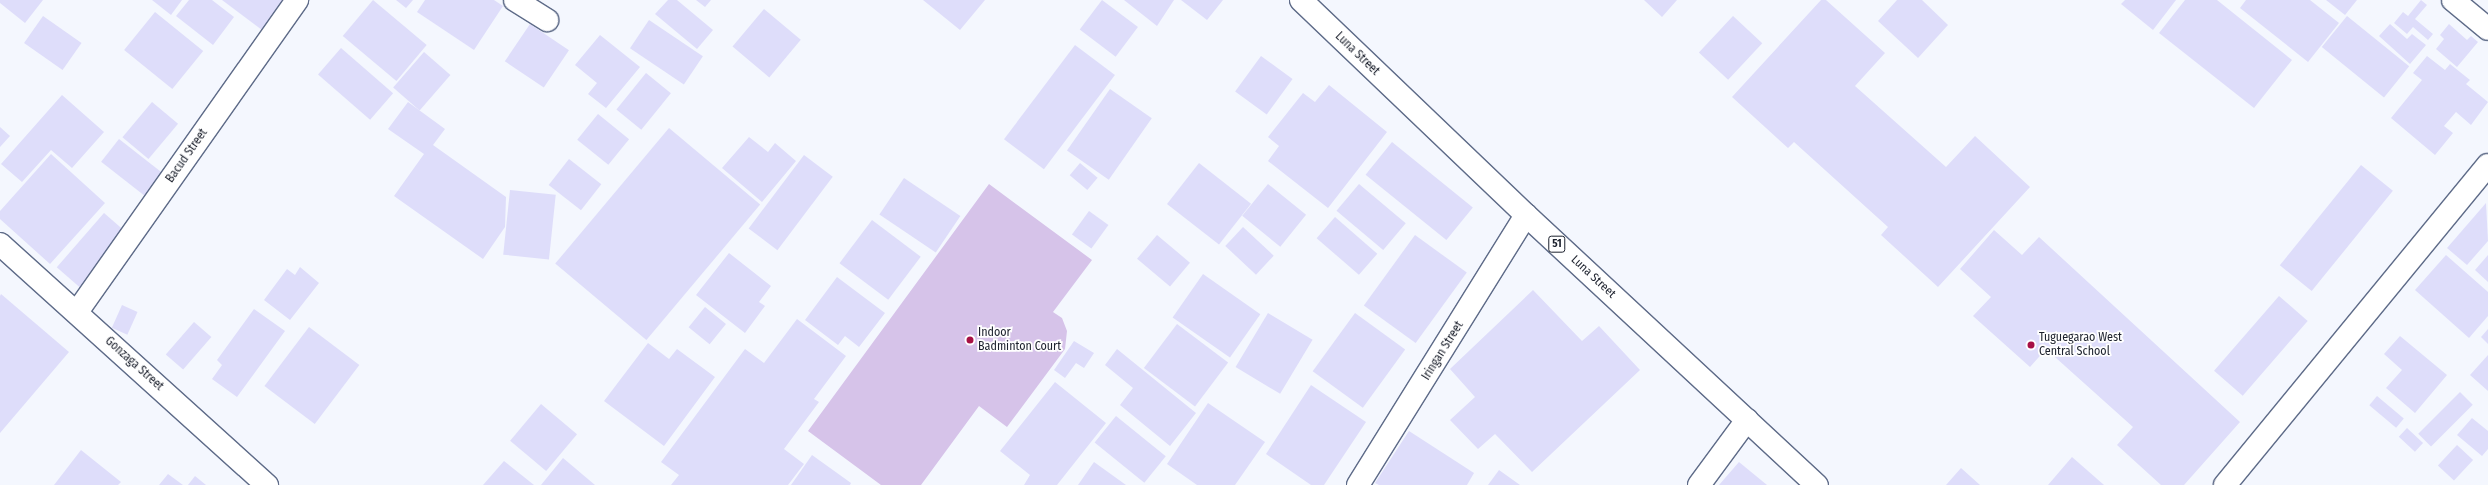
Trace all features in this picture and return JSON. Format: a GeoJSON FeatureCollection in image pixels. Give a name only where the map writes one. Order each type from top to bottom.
{"type":"FeatureCollection","features":[{"type":"Feature","properties":{"kind":"street","name":"Bacud Street"},"geometry":{"type":"LineString","coordinates":[[77,312],[297,0]]}},
{"type":"Feature","properties":{"kind":"street"},"geometry":{"type":"LineString","coordinates":[[515,0],[547,20]]}},
{"type":"Feature","properties":{"kind":"street","name":"Luna Street"},"geometry":{"type":"LineString","coordinates":[[1301,0],[1526,215],[1817,485]]}},
{"type":"Feature","properties":{"kind":"street"},"geometry":{"type":"LineString","coordinates":[[2453,0],[2488,29]]}},
{"type":"Feature","properties":{"kind":"street"},"geometry":{"type":"LineString","coordinates":[[2225,485],[2481,190],[2488,165]]}},
{"type":"Feature","properties":{"kind":"street","name":"Iringan Street"},"geometry":{"type":"LineString","coordinates":[[1358,485],[1526,215]]}},
{"type":"Feature","properties":{"kind":"street","name":"Gonzaga Street"},"geometry":{"type":"LineString","coordinates":[[0,244],[267,485]]}},
{"type":"Feature","properties":{"kind":"street"},"geometry":{"type":"LineString","coordinates":[[1699,485],[1747,420]]}},
{"type":"Feature","properties":{"kind":"shaded area","name":"Indoor Badminton Court"},"geometry":{"type":"Polygon","coordinates":[[[989,184],[1092,260],[1053,312],[1062,318],[1067,331],[1065,349],[1007,427],[979,406],[921,485],[881,485],[808,431],[989,184]]]}},
{"type":"Feature","properties":{"kind":"building"},"geometry":{"type":"Polygon","coordinates":[[[0,0],[43,0],[25,23],[0,3],[0,0]]]}},
{"type":"Feature","properties":{"kind":"building"},"geometry":{"type":"Polygon","coordinates":[[[152,0],[182,0],[171,15],[152,0]]]}},
{"type":"Feature","properties":{"kind":"building"},"geometry":{"type":"Polygon","coordinates":[[[189,0],[212,0],[234,17],[213,45],[176,16],[189,0]]]}},
{"type":"Feature","properties":{"kind":"building"},"geometry":{"type":"Polygon","coordinates":[[[222,0],[284,0],[262,30],[222,0]]]}},
{"type":"Feature","properties":{"kind":"building"},"geometry":{"type":"Polygon","coordinates":[[[373,0],[427,45],[396,81],[343,36],[373,0]]]}},
{"type":"Feature","properties":{"kind":"building"},"geometry":{"type":"Polygon","coordinates":[[[396,0],[413,0],[406,8],[396,0]]]}},
{"type":"Feature","properties":{"kind":"building"},"geometry":{"type":"Polygon","coordinates":[[[425,0],[494,0],[503,6],[474,50],[417,12],[425,0]]]}},
{"type":"Feature","properties":{"kind":"building"},"geometry":{"type":"Polygon","coordinates":[[[668,0],[677,0],[713,30],[697,49],[655,14],[668,0]]]}},
{"type":"Feature","properties":{"kind":"building"},"geometry":{"type":"Polygon","coordinates":[[[696,0],[711,0],[705,7],[696,0]]]}},
{"type":"Feature","properties":{"kind":"building"},"geometry":{"type":"Polygon","coordinates":[[[923,0],[985,0],[960,30],[923,0]]]}},
{"type":"Feature","properties":{"kind":"building"},"geometry":{"type":"Polygon","coordinates":[[[1102,0],[1138,27],[1116,57],[1080,30],[1102,0]]]}},
{"type":"Feature","properties":{"kind":"building"},"geometry":{"type":"Polygon","coordinates":[[[1124,0],[1174,0],[1157,26],[1124,0]]]}},
{"type":"Feature","properties":{"kind":"building"},"geometry":{"type":"Polygon","coordinates":[[[1181,0],[1223,0],[1207,20],[1181,0]]]}},
{"type":"Feature","properties":{"kind":"building"},"geometry":{"type":"Polygon","coordinates":[[[1644,0],[1677,0],[1662,17],[1644,0]]]}},
{"type":"Feature","properties":{"kind":"building"},"geometry":{"type":"Polygon","coordinates":[[[1821,0],[1826,0],[1885,53],[1855,86],[1946,167],[1975,136],[2030,187],[1938,287],[1881,235],[1888,227],[1794,142],[1788,148],[1732,97],[1821,0]]]}},
{"type":"Feature","properties":{"kind":"building"},"geometry":{"type":"Polygon","coordinates":[[[1897,0],[1922,0],[1948,25],[1918,58],[1878,21],[1897,0]]]}},
{"type":"Feature","properties":{"kind":"building"},"geometry":{"type":"Polygon","coordinates":[[[2125,0],[2176,0],[2153,30],[2121,4],[2125,0]]]}},
{"type":"Feature","properties":{"kind":"building"},"geometry":{"type":"Polygon","coordinates":[[[2185,0],[2217,0],[2292,60],[2254,108],[2159,33],[2185,0]]]}},
{"type":"Feature","properties":{"kind":"building"},"geometry":{"type":"Polygon","coordinates":[[[2246,0],[2310,0],[2339,23],[2308,62],[2240,8],[2246,0]]]}},
{"type":"Feature","properties":{"kind":"building"},"geometry":{"type":"Polygon","coordinates":[[[2326,0],[2357,0],[2345,15],[2326,0]]]}},
{"type":"Feature","properties":{"kind":"building"},"geometry":{"type":"Polygon","coordinates":[[[2421,0],[2427,5],[2415,19],[2433,34],[2428,40],[2413,27],[2407,34],[2394,23],[2403,12],[2408,16],[2421,0]]]}},
{"type":"Feature","properties":{"kind":"building"},"geometry":{"type":"Polygon","coordinates":[[[764,9],[801,40],[769,77],[733,47],[764,9]]]}},
{"type":"Feature","properties":{"kind":"building"},"geometry":{"type":"Polygon","coordinates":[[[155,12],[203,51],[172,89],[124,50],[155,12]]]}},
{"type":"Feature","properties":{"kind":"building"},"geometry":{"type":"Polygon","coordinates":[[[43,16],[82,43],[63,70],[24,43],[43,16]]]}},
{"type":"Feature","properties":{"kind":"building"},"geometry":{"type":"Polygon","coordinates":[[[1733,16],[1762,43],[1728,80],[1699,53],[1733,16]]]}},
{"type":"Feature","properties":{"kind":"building"},"geometry":{"type":"Polygon","coordinates":[[[2347,16],[2409,66],[2384,97],[2322,47],[2347,16]]]}},
{"type":"Feature","properties":{"kind":"building"},"geometry":{"type":"Polygon","coordinates":[[[649,20],[703,56],[684,85],[630,48],[649,20]]]}},
{"type":"Feature","properties":{"kind":"building"},"geometry":{"type":"Polygon","coordinates":[[[530,24],[569,50],[544,88],[505,61],[530,24]]]}},
{"type":"Feature","properties":{"kind":"building"},"geometry":{"type":"Polygon","coordinates":[[[2390,24],[2407,39],[2412,34],[2426,45],[2410,64],[2379,36],[2390,24]]]}},
{"type":"Feature","properties":{"kind":"building"},"geometry":{"type":"Polygon","coordinates":[[[2449,24],[2467,40],[2471,36],[2478,42],[2457,67],[2436,49],[2444,39],[2440,35],[2449,24]]]}},
{"type":"Feature","properties":{"kind":"building"},"geometry":{"type":"Polygon","coordinates":[[[600,35],[640,67],[606,108],[588,94],[597,83],[575,65],[600,35]]]}},
{"type":"Feature","properties":{"kind":"building"},"geometry":{"type":"Polygon","coordinates":[[[1075,45],[1115,75],[1044,169],[1004,139],[1075,45]]]}},
{"type":"Feature","properties":{"kind":"building"},"geometry":{"type":"Polygon","coordinates":[[[341,48],[393,93],[370,120],[318,74],[341,48]]]}},
{"type":"Feature","properties":{"kind":"building"},"geometry":{"type":"Polygon","coordinates":[[[424,52],[450,75],[420,110],[393,87],[424,52]]]}},
{"type":"Feature","properties":{"kind":"building"},"geometry":{"type":"Polygon","coordinates":[[[1261,56],[1293,79],[1267,115],[1235,92],[1261,56]]]}},
{"type":"Feature","properties":{"kind":"building"},"geometry":{"type":"Polygon","coordinates":[[[2427,56],[2445,70],[2450,64],[2470,80],[2466,84],[2488,102],[2471,125],[2456,112],[2444,126],[2453,133],[2435,155],[2391,118],[2422,80],[2413,73],[2427,56]]]}},
{"type":"Feature","properties":{"kind":"building"},"geometry":{"type":"Polygon","coordinates":[[[646,73],[671,93],[641,130],[616,110],[646,73]]]}},
{"type":"Feature","properties":{"kind":"building"},"geometry":{"type":"Polygon","coordinates":[[[1329,85],[1387,132],[1328,208],[1268,161],[1279,146],[1268,137],[1303,93],[1315,102],[1329,85]]]}},
{"type":"Feature","properties":{"kind":"building"},"geometry":{"type":"Polygon","coordinates":[[[1110,89],[1152,118],[1109,180],[1067,150],[1110,89]]]}},
{"type":"Feature","properties":{"kind":"building"},"geometry":{"type":"Polygon","coordinates":[[[62,95],[104,132],[72,168],[51,150],[22,182],[1,164],[62,95]]]}},
{"type":"Feature","properties":{"kind":"building"},"geometry":{"type":"Polygon","coordinates":[[[152,102],[178,124],[148,159],[122,137],[152,102]]]}},
{"type":"Feature","properties":{"kind":"building"},"geometry":{"type":"Polygon","coordinates":[[[408,102],[445,129],[433,145],[506,197],[505,227],[483,259],[394,196],[424,154],[388,129],[408,102]]]}},
{"type":"Feature","properties":{"kind":"building"},"geometry":{"type":"Polygon","coordinates":[[[598,114],[629,139],[608,165],[577,140],[598,114]]]}},
{"type":"Feature","properties":{"kind":"building"},"geometry":{"type":"Polygon","coordinates":[[[0,127],[10,136],[0,147],[0,127]]]}},
{"type":"Feature","properties":{"kind":"building"},"geometry":{"type":"Polygon","coordinates":[[[669,128],[760,204],[646,340],[555,264],[669,128]]]}},
{"type":"Feature","properties":{"kind":"building"},"geometry":{"type":"Polygon","coordinates":[[[749,137],[768,152],[775,143],[796,161],[762,202],[722,168],[749,137]]]}},
{"type":"Feature","properties":{"kind":"building"},"geometry":{"type":"Polygon","coordinates":[[[119,139],[165,175],[147,198],[101,162],[119,139]]]}},
{"type":"Feature","properties":{"kind":"building"},"geometry":{"type":"Polygon","coordinates":[[[1392,142],[1473,207],[1446,240],[1366,175],[1392,142]]]}},
{"type":"Feature","properties":{"kind":"building"},"geometry":{"type":"Polygon","coordinates":[[[51,154],[105,203],[50,264],[0,219],[0,211],[51,154]]]}},
{"type":"Feature","properties":{"kind":"building"},"geometry":{"type":"Polygon","coordinates":[[[804,155],[833,177],[777,250],[749,228],[804,155]]]}},
{"type":"Feature","properties":{"kind":"building"},"geometry":{"type":"Polygon","coordinates":[[[569,159],[601,184],[581,210],[549,185],[569,159]]]}},
{"type":"Feature","properties":{"kind":"building"},"geometry":{"type":"Polygon","coordinates":[[[1080,163],[1098,178],[1087,190],[1070,175],[1080,163]]]}},
{"type":"Feature","properties":{"kind":"building"},"geometry":{"type":"Polygon","coordinates":[[[1199,163],[1251,204],[1219,245],[1167,204],[1199,163]]]}},
{"type":"Feature","properties":{"kind":"building"},"geometry":{"type":"Polygon","coordinates":[[[2361,165],[2393,191],[2312,291],[2280,265],[2361,165]]]}},
{"type":"Feature","properties":{"kind":"building"},"geometry":{"type":"Polygon","coordinates":[[[904,178],[960,216],[936,253],[879,214],[904,178]]]}},
{"type":"Feature","properties":{"kind":"building"},"geometry":{"type":"Polygon","coordinates":[[[1268,184],[1306,215],[1280,247],[1242,216],[1268,184]]]}},
{"type":"Feature","properties":{"kind":"building"},"geometry":{"type":"Polygon","coordinates":[[[1359,184],[1406,223],[1383,250],[1337,211],[1359,184]]]}},
{"type":"Feature","properties":{"kind":"building"},"geometry":{"type":"Polygon","coordinates":[[[510,190],[556,195],[549,259],[503,255],[510,190]]]}},
{"type":"Feature","properties":{"kind":"building"},"geometry":{"type":"Polygon","coordinates":[[[2486,203],[2488,241],[2467,265],[2447,248],[2486,203]]]}},
{"type":"Feature","properties":{"kind":"building"},"geometry":{"type":"Polygon","coordinates":[[[1089,211],[1108,225],[1091,249],[1072,234],[1089,211]]]}},
{"type":"Feature","properties":{"kind":"building"},"geometry":{"type":"Polygon","coordinates":[[[104,213],[130,236],[83,290],[57,267],[104,213]]]}},
{"type":"Feature","properties":{"kind":"building"},"geometry":{"type":"Polygon","coordinates":[[[1335,217],[1377,254],[1359,275],[1317,238],[1335,217]]]}},
{"type":"Feature","properties":{"kind":"building"},"geometry":{"type":"Polygon","coordinates":[[[872,220],[921,257],[888,300],[840,263],[872,220]]]}},
{"type":"Feature","properties":{"kind":"building"},"geometry":{"type":"Polygon","coordinates":[[[1243,227],[1274,256],[1256,275],[1225,246],[1243,227]]]}},
{"type":"Feature","properties":{"kind":"building"},"geometry":{"type":"Polygon","coordinates":[[[1994,230],[2022,255],[2039,237],[2240,422],[2184,485],[2161,485],[2117,445],[2133,427],[2046,349],[2030,367],[1973,316],[1991,297],[1960,269],[1994,230]]]}},
{"type":"Feature","properties":{"kind":"building"},"geometry":{"type":"Polygon","coordinates":[[[1157,235],[1190,263],[1170,286],[1137,259],[1157,235]]]}},
{"type":"Feature","properties":{"kind":"building"},"geometry":{"type":"Polygon","coordinates":[[[1415,235],[1467,273],[1416,343],[1364,305],[1415,235]]]}},
{"type":"Feature","properties":{"kind":"building"},"geometry":{"type":"Polygon","coordinates":[[[729,253],[771,286],[759,302],[765,306],[745,333],[696,295],[729,253]]]}},
{"type":"Feature","properties":{"kind":"building"},"geometry":{"type":"Polygon","coordinates":[[[2446,255],[2488,292],[2488,316],[2469,338],[2415,290],[2446,255]]]}},
{"type":"Feature","properties":{"kind":"building"},"geometry":{"type":"Polygon","coordinates":[[[2488,255],[2488,282],[2475,270],[2488,255]]]}},
{"type":"Feature","properties":{"kind":"building"},"geometry":{"type":"Polygon","coordinates":[[[300,267],[319,283],[290,320],[264,300],[287,269],[295,275],[300,267]]]}},
{"type":"Feature","properties":{"kind":"building"},"geometry":{"type":"Polygon","coordinates":[[[1203,274],[1260,314],[1230,358],[1173,317],[1203,274]]]}},
{"type":"Feature","properties":{"kind":"building"},"geometry":{"type":"Polygon","coordinates":[[[837,277],[885,313],[859,347],[845,336],[838,345],[805,320],[837,277]]]}},
{"type":"Feature","properties":{"kind":"building"},"geometry":{"type":"Polygon","coordinates":[[[1533,290],[1582,341],[1599,326],[1640,370],[1532,472],[1495,434],[1478,449],[1450,420],[1475,397],[1450,369],[1533,290]]]}},
{"type":"Feature","properties":{"kind":"building"},"geometry":{"type":"Polygon","coordinates":[[[1,294],[69,352],[0,433],[0,296],[1,294]]]}},
{"type":"Feature","properties":{"kind":"building"},"geometry":{"type":"Polygon","coordinates":[[[2279,296],[2308,321],[2243,396],[2214,371],[2279,296]]]}},
{"type":"Feature","properties":{"kind":"building"},"geometry":{"type":"Polygon","coordinates":[[[122,305],[138,312],[127,335],[112,328],[122,305]]]}},
{"type":"Feature","properties":{"kind":"building"},"geometry":{"type":"Polygon","coordinates":[[[705,307],[726,324],[710,344],[689,327],[705,307]]]}},
{"type":"Feature","properties":{"kind":"building"},"geometry":{"type":"Polygon","coordinates":[[[254,309],[285,331],[237,397],[212,379],[222,365],[217,360],[254,309]]]}},
{"type":"Feature","properties":{"kind":"building"},"geometry":{"type":"Polygon","coordinates":[[[1268,313],[1313,340],[1280,394],[1236,367],[1268,313]]]}},
{"type":"Feature","properties":{"kind":"building"},"geometry":{"type":"Polygon","coordinates":[[[1355,313],[1405,349],[1363,408],[1313,371],[1355,313]]]}},
{"type":"Feature","properties":{"kind":"building"},"geometry":{"type":"Polygon","coordinates":[[[797,319],[846,356],[814,399],[819,402],[784,449],[804,464],[788,485],[671,485],[679,475],[661,462],[745,349],[764,363],[797,319]]]}},
{"type":"Feature","properties":{"kind":"building"},"geometry":{"type":"Polygon","coordinates":[[[194,322],[211,337],[183,370],[166,354],[194,322]]]}},
{"type":"Feature","properties":{"kind":"building"},"geometry":{"type":"Polygon","coordinates":[[[1177,324],[1228,363],[1195,406],[1144,368],[1177,324]]]}},
{"type":"Feature","properties":{"kind":"building"},"geometry":{"type":"Polygon","coordinates":[[[309,327],[359,365],[315,424],[264,386],[309,327]]]}},
{"type":"Feature","properties":{"kind":"building"},"geometry":{"type":"Polygon","coordinates":[[[2488,329],[2488,344],[2481,337],[2488,329]]]}},
{"type":"Feature","properties":{"kind":"building"},"geometry":{"type":"Polygon","coordinates":[[[2400,336],[2447,375],[2415,413],[2386,388],[2402,370],[2384,354],[2400,336]]]}},
{"type":"Feature","properties":{"kind":"building"},"geometry":{"type":"Polygon","coordinates":[[[1074,341],[1094,353],[1084,368],[1076,363],[1065,378],[1054,370],[1074,341]]]}},
{"type":"Feature","properties":{"kind":"building"},"geometry":{"type":"Polygon","coordinates":[[[648,343],[669,359],[677,349],[715,377],[664,446],[604,401],[648,343]]]}},
{"type":"Feature","properties":{"kind":"building"},"geometry":{"type":"Polygon","coordinates":[[[1117,349],[1196,413],[1170,446],[1120,405],[1133,388],[1105,365],[1117,349]]]}},
{"type":"Feature","properties":{"kind":"building"},"geometry":{"type":"Polygon","coordinates":[[[2488,355],[2488,391],[2470,375],[2488,355]]]}},
{"type":"Feature","properties":{"kind":"building"},"geometry":{"type":"Polygon","coordinates":[[[1055,382],[1106,423],[1057,485],[1024,485],[1030,475],[1000,451],[1055,382]]]}},
{"type":"Feature","properties":{"kind":"building"},"geometry":{"type":"Polygon","coordinates":[[[1311,385],[1366,422],[1324,485],[1311,485],[1266,454],[1311,385]]]}},
{"type":"Feature","properties":{"kind":"building"},"geometry":{"type":"Polygon","coordinates":[[[2460,392],[2473,405],[2431,446],[2418,434],[2460,392]]]}},
{"type":"Feature","properties":{"kind":"building"},"geometry":{"type":"Polygon","coordinates":[[[2377,396],[2404,418],[2396,428],[2369,405],[2377,396]]]}},
{"type":"Feature","properties":{"kind":"building"},"geometry":{"type":"Polygon","coordinates":[[[1208,403],[1265,442],[1235,485],[1197,485],[1167,464],[1208,403]]]}},
{"type":"Feature","properties":{"kind":"building"},"geometry":{"type":"Polygon","coordinates":[[[541,404],[577,434],[546,471],[510,441],[541,404]]]}},
{"type":"Feature","properties":{"kind":"building"},"geometry":{"type":"Polygon","coordinates":[[[1116,416],[1166,456],[1144,483],[1095,442],[1116,416]]]}},
{"type":"Feature","properties":{"kind":"building"},"geometry":{"type":"Polygon","coordinates":[[[2472,418],[2488,431],[2488,449],[2482,456],[2457,435],[2472,418]]]}},
{"type":"Feature","properties":{"kind":"building"},"geometry":{"type":"Polygon","coordinates":[[[2407,428],[2423,443],[2415,452],[2399,437],[2407,428]]]}},
{"type":"Feature","properties":{"kind":"building"},"geometry":{"type":"Polygon","coordinates":[[[1409,431],[1474,473],[1467,485],[1379,485],[1375,483],[1409,431]]]}},
{"type":"Feature","properties":{"kind":"building"},"geometry":{"type":"Polygon","coordinates":[[[2457,445],[2473,460],[2454,480],[2438,465],[2457,445]]]}},
{"type":"Feature","properties":{"kind":"building"},"geometry":{"type":"Polygon","coordinates":[[[81,450],[121,482],[118,485],[54,485],[81,450]]]}},
{"type":"Feature","properties":{"kind":"building"},"geometry":{"type":"Polygon","coordinates":[[[812,455],[851,483],[850,485],[791,485],[812,455]]]}},
{"type":"Feature","properties":{"kind":"building"},"geometry":{"type":"Polygon","coordinates":[[[2072,457],[2104,485],[2048,485],[2072,457]]]}},
{"type":"Feature","properties":{"kind":"building"},"geometry":{"type":"Polygon","coordinates":[[[563,458],[595,485],[541,485],[563,458]]]}},
{"type":"Feature","properties":{"kind":"building"},"geometry":{"type":"Polygon","coordinates":[[[504,461],[534,485],[483,485],[504,461]]]}},
{"type":"Feature","properties":{"kind":"building"},"geometry":{"type":"Polygon","coordinates":[[[1094,462],[1126,485],[1078,485],[1094,462]]]}},
{"type":"Feature","properties":{"kind":"building"},"geometry":{"type":"Polygon","coordinates":[[[1739,462],[1767,485],[1719,485],[1739,462]]]}},
{"type":"Feature","properties":{"kind":"building"},"geometry":{"type":"Polygon","coordinates":[[[1961,468],[1980,485],[1946,485],[1961,468]]]}},
{"type":"Feature","properties":{"kind":"building"},"geometry":{"type":"Polygon","coordinates":[[[1499,470],[1520,485],[1488,485],[1499,470]]]}},
{"type":"Feature","properties":{"kind":"building"},"geometry":{"type":"Polygon","coordinates":[[[168,474],[183,485],[159,485],[168,474]]]}},
{"type":"Feature","properties":{"kind":"building"},"geometry":{"type":"Polygon","coordinates":[[[195,476],[206,485],[188,485],[195,476]]]}},
{"type":"Feature","properties":{"kind":"place","name":"Indoor Badminton Court"},"geometry":{"type":"Point","coordinates":[970,340]}},
{"type":"Feature","properties":{"kind":"place","name":"Tuguegarao West Central School"},"geometry":{"type":"Point","coordinates":[2031,345]}}]}
